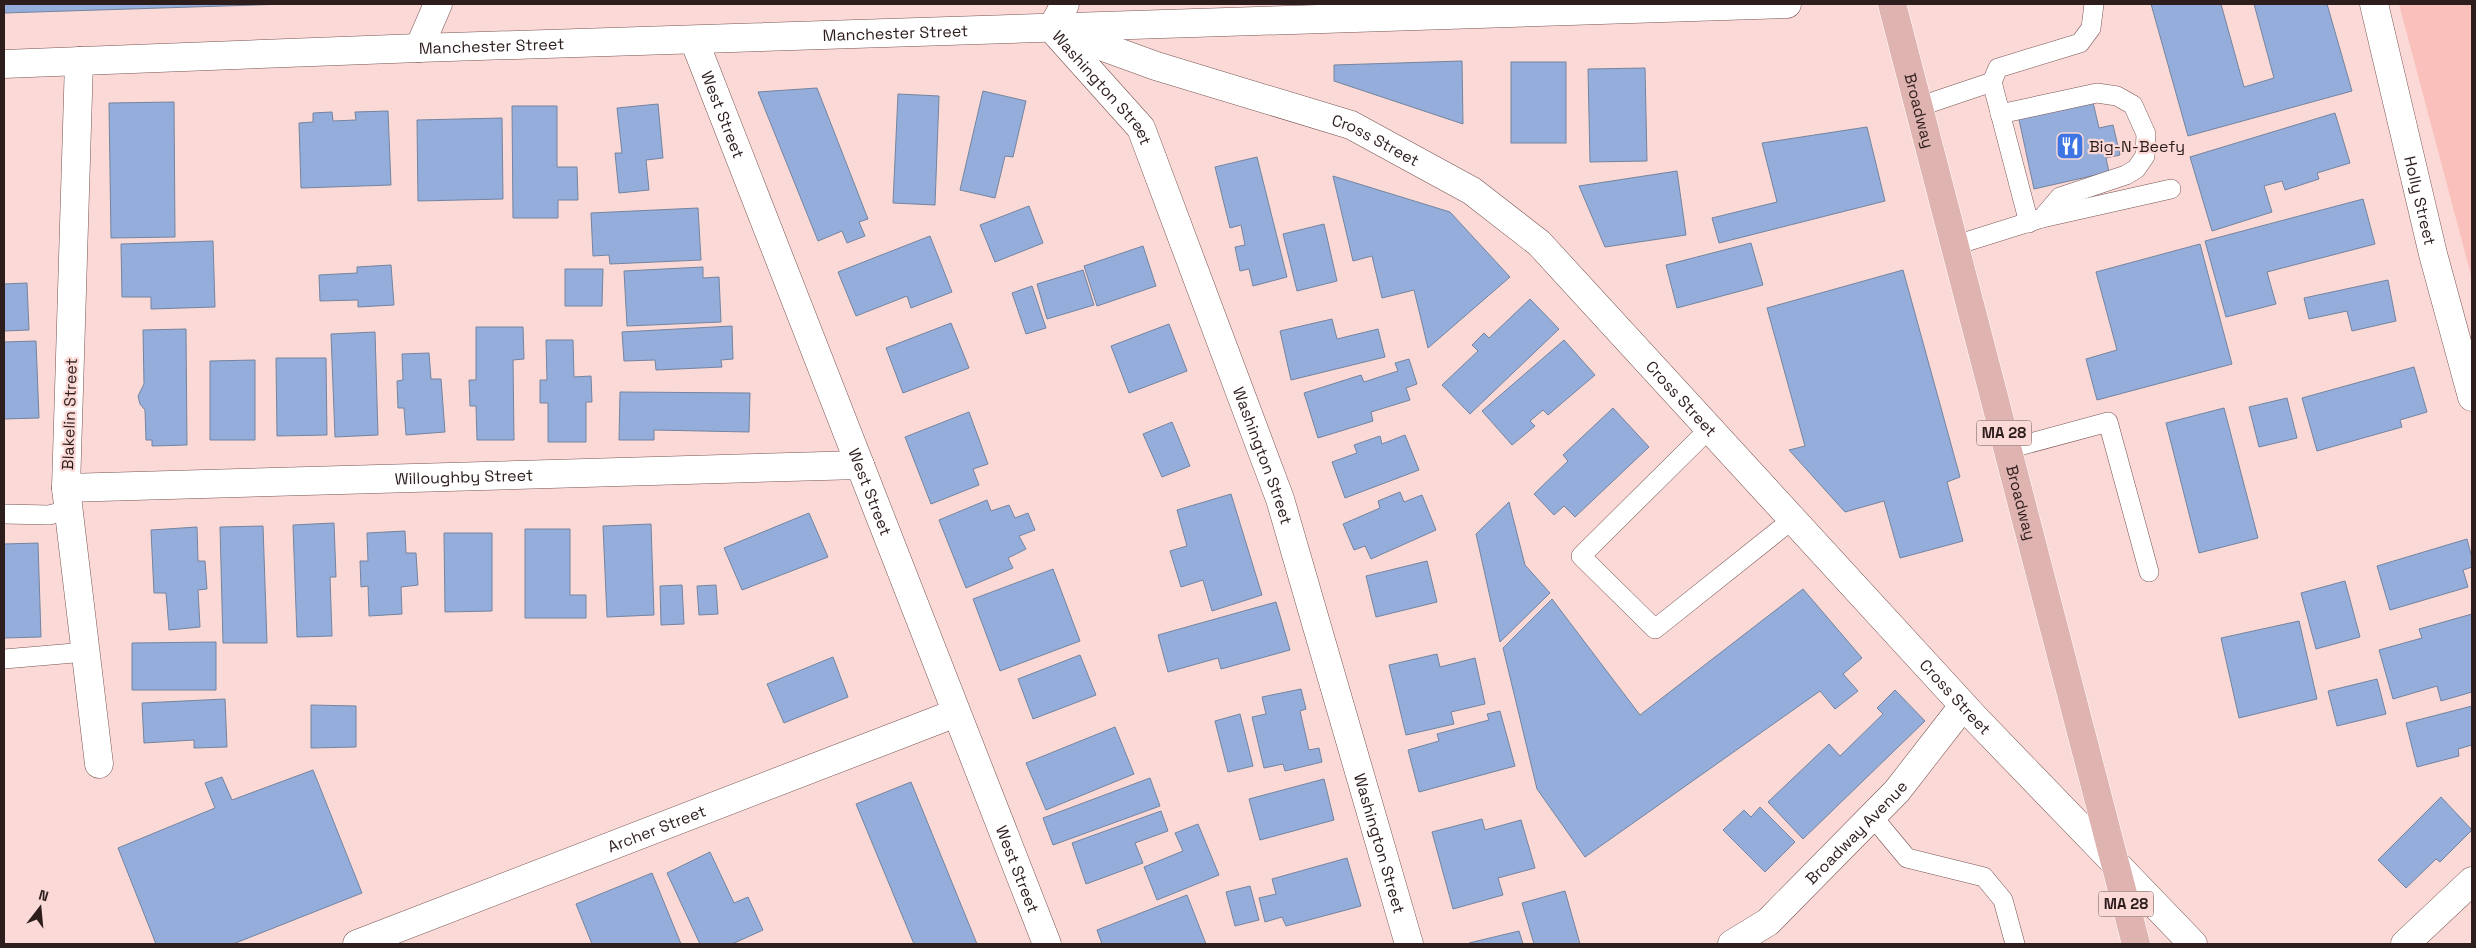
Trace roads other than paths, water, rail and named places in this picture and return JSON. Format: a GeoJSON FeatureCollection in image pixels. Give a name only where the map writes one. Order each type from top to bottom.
{"type":"FeatureCollection","features":[{"type":"Feature","properties":{"kind":"main road","name":"Broadway"},"geometry":{"type":"LineString","coordinates":[[1892,4],[2136,944]]}},
{"type":"Feature","properties":{"kind":"street"},"geometry":{"type":"LineString","coordinates":[[419,48],[438,4]]}},
{"type":"Feature","properties":{"kind":"street","name":"Washington Street"},"geometry":{"type":"LineString","coordinates":[[1064,4],[1052,28],[1141,128],[1280,499],[1409,944]]}},
{"type":"Feature","properties":{"kind":"street","name":"Manchester Street"},"geometry":{"type":"LineString","coordinates":[[4,64],[419,48],[1052,28],[1500,9],[1787,4]]}},
{"type":"Feature","properties":{"kind":"street","name":"Holly Street"},"geometry":{"type":"LineString","coordinates":[[2374,4],[2433,254],[2472,397]]}},
{"type":"Feature","properties":{"kind":"street","name":"Cross Street"},"geometry":{"type":"LineString","coordinates":[[1052,28],[1156,66],[1351,125],[1472,191],[1539,243],[1963,706],[2193,944]]}},
{"type":"Feature","properties":{"kind":"street","name":"West Street"},"geometry":{"type":"LineString","coordinates":[[694,40],[1047,944]]}},
{"type":"Feature","properties":{"kind":"street","name":"Blakelin Street"},"geometry":{"type":"LineString","coordinates":[[79,61],[68,499],[99,764]]}},
{"type":"Feature","properties":{"kind":"street","name":"Willoughby Street"},"geometry":{"type":"LineString","coordinates":[[68,499],[860,465]]}},
{"type":"Feature","properties":{"kind":"street","name":"Broadway Avenue"},"geometry":{"type":"LineString","coordinates":[[1732,944],[1768,922],[1897,791],[1963,706]]}},
{"type":"Feature","properties":{"kind":"street","name":"Archer Street"},"geometry":{"type":"LineString","coordinates":[[357,944],[956,713]]}},
{"type":"Feature","properties":{"kind":"street"},"geometry":{"type":"LineString","coordinates":[[2405,944],[2472,881]]}},
{"type":"Feature","properties":{"kind":"lane"},"geometry":{"type":"LineString","coordinates":[[2035,220],[2000,114],[1992,82],[1998,68],[2080,43],[2091,28],[2094,4]]}},
{"type":"Feature","properties":{"kind":"lane"},"geometry":{"type":"LineString","coordinates":[[1918,107],[1992,82]]}},
{"type":"Feature","properties":{"kind":"lane"},"geometry":{"type":"LineString","coordinates":[[2000,114],[2097,93],[2118,96],[2133,105],[2146,134],[2146,156],[2136,168],[2126,174],[2060,197],[2035,220]]}},
{"type":"Feature","properties":{"kind":"lane"},"geometry":{"type":"LineString","coordinates":[[1956,245],[2035,220],[2171,189]]}},
{"type":"Feature","properties":{"kind":"lane"},"geometry":{"type":"LineString","coordinates":[[2008,449],[2108,422],[2149,572]]}},
{"type":"Feature","properties":{"kind":"lane"},"geometry":{"type":"LineString","coordinates":[[1710,429],[1581,556],[1655,629],[1793,520]]}},
{"type":"Feature","properties":{"kind":"lane"},"geometry":{"type":"LineString","coordinates":[[4,514],[49,514],[68,499]]}},
{"type":"Feature","properties":{"kind":"lane"},"geometry":{"type":"LineString","coordinates":[[4,659],[86,652]]}},
{"type":"Feature","properties":{"kind":"lane"},"geometry":{"type":"LineString","coordinates":[[1872,816],[1906,858],[1984,877],[2003,900],[2015,944]]}},
{"type":"Feature","properties":{"kind":"place","name":"Big-N-Beefy"},"geometry":{"type":"Point","coordinates":[2070,146]}}]}
